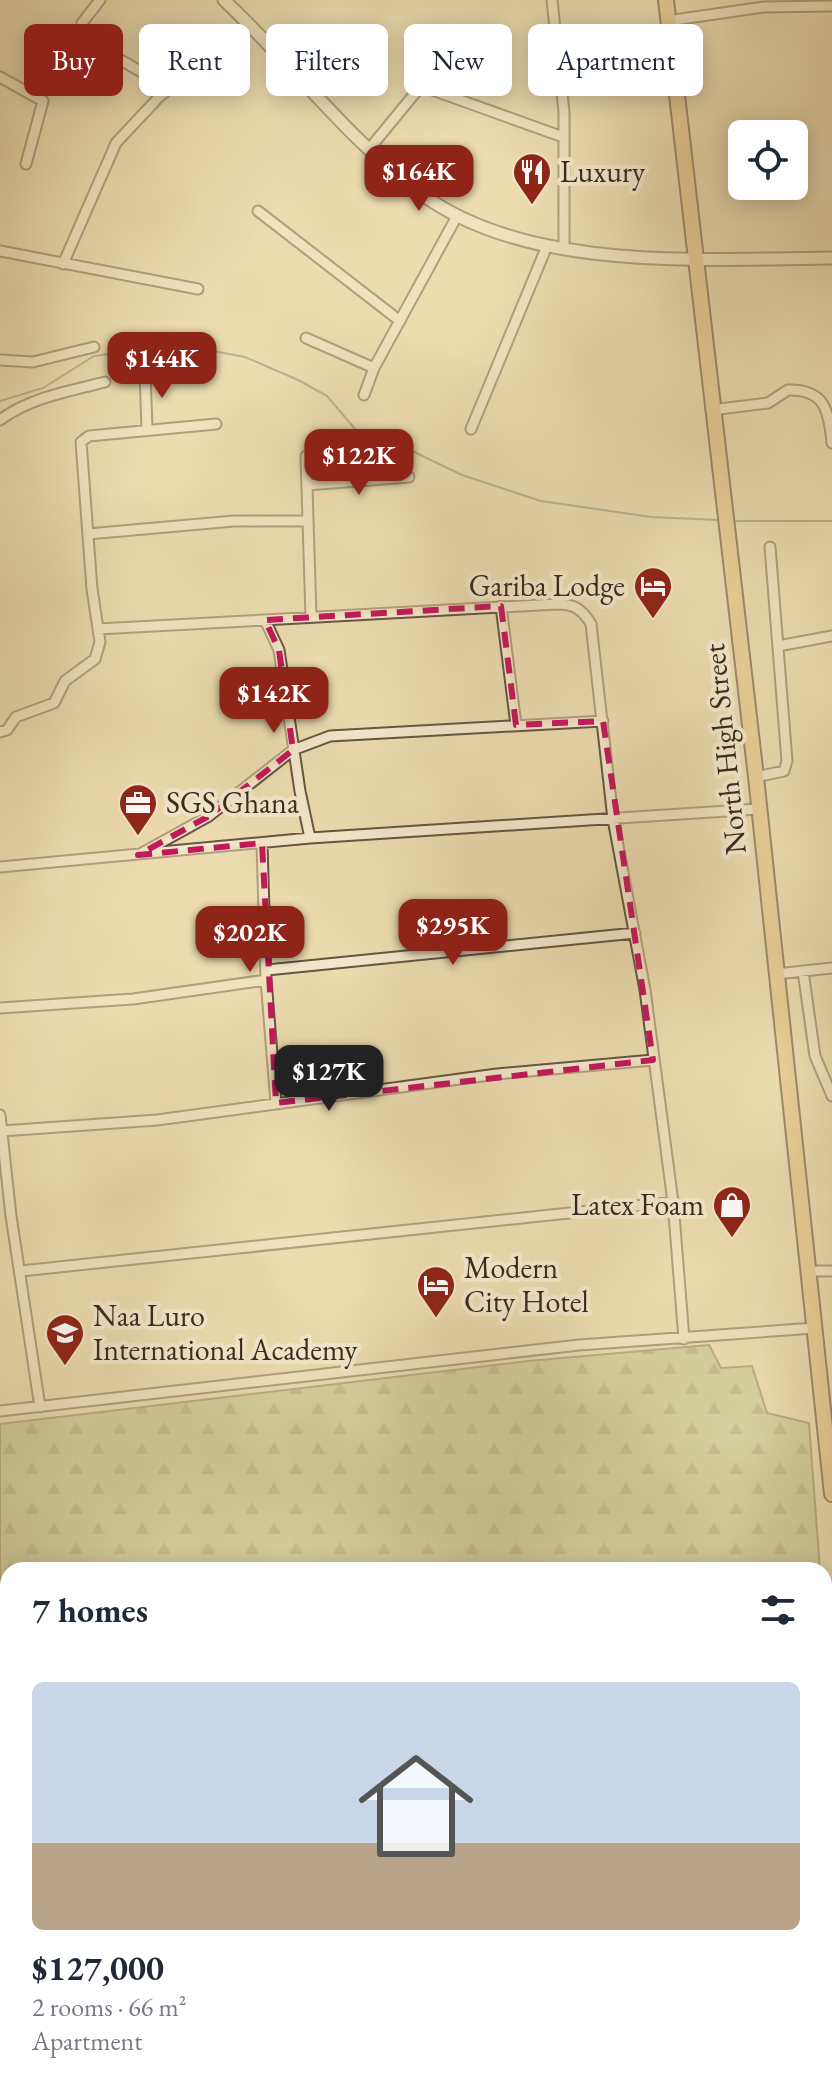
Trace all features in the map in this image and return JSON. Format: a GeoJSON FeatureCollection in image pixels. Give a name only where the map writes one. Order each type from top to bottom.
{"type":"FeatureCollection","features":[{"type":"Feature","properties":{"kind":"highway","name":"North High Street"},"geometry":{"type":"LineString","coordinates":[[666,0],[697,260],[711,410],[756,777],[832,1494]]}},
{"type":"Feature","properties":{"kind":"street"},"geometry":{"type":"LineString","coordinates":[[100,0],[82,23],[86,36],[94,45],[139,70]]}},
{"type":"Feature","properties":{"kind":"street"},"geometry":{"type":"LineString","coordinates":[[224,0],[266,40]]}},
{"type":"Feature","properties":{"kind":"street"},"geometry":{"type":"LineString","coordinates":[[552,0],[561,65],[564,247]]}},
{"type":"Feature","properties":{"kind":"street"},"geometry":{"type":"LineString","coordinates":[[667,21],[764,7],[832,6]]}},
{"type":"Feature","properties":{"kind":"street"},"geometry":{"type":"LineString","coordinates":[[0,77],[43,101],[26,164]]}},
{"type":"Feature","properties":{"kind":"street"},"geometry":{"type":"LineString","coordinates":[[370,148],[421,86],[563,137]]}},
{"type":"Feature","properties":{"kind":"street"},"geometry":{"type":"LineString","coordinates":[[63,264],[116,143],[162,96]]}},
{"type":"Feature","properties":{"kind":"street"},"geometry":{"type":"LineString","coordinates":[[320,96],[419,193],[457,216],[547,246],[628,258],[832,258]]}},
{"type":"Feature","properties":{"kind":"street"},"geometry":{"type":"LineString","coordinates":[[258,211],[400,321]]}},
{"type":"Feature","properties":{"kind":"street"},"geometry":{"type":"LineString","coordinates":[[364,395],[374,368],[457,216]]}},
{"type":"Feature","properties":{"kind":"street"},"geometry":{"type":"LineString","coordinates":[[471,429],[547,246]]}},
{"type":"Feature","properties":{"kind":"street"},"geometry":{"type":"LineString","coordinates":[[0,251],[198,289]]}},
{"type":"Feature","properties":{"kind":"street"},"geometry":{"type":"LineString","coordinates":[[306,338],[374,368]]}},
{"type":"Feature","properties":{"kind":"street"},"geometry":{"type":"LineString","coordinates":[[0,360],[33,362],[94,347]]}},
{"type":"Feature","properties":{"kind":"street"},"geometry":{"type":"LineString","coordinates":[[145,371],[147,430]]}},
{"type":"Feature","properties":{"kind":"street"},"geometry":{"type":"LineString","coordinates":[[0,420],[12,411],[53,395],[105,382]]}},
{"type":"Feature","properties":{"kind":"street"},"geometry":{"type":"LineString","coordinates":[[711,410],[768,403],[788,390],[812,393],[822,399],[829,414],[832,443]]}},
{"type":"Feature","properties":{"kind":"street"},"geometry":{"type":"LineString","coordinates":[[0,732],[7,730],[16,717],[54,703],[65,681],[95,659],[100,642],[81,442],[89,436],[216,424]]}},
{"type":"Feature","properties":{"kind":"street"},"geometry":{"type":"LineString","coordinates":[[306,456],[311,617]]}},
{"type":"Feature","properties":{"kind":"street"},"geometry":{"type":"LineString","coordinates":[[307,485],[409,477]]}},
{"type":"Feature","properties":{"kind":"street"},"geometry":{"type":"LineString","coordinates":[[88,534],[234,521],[308,521]]}},
{"type":"Feature","properties":{"kind":"street"},"geometry":{"type":"LineString","coordinates":[[756,777],[784,771],[787,761],[770,547]]}},
{"type":"Feature","properties":{"kind":"street"},"geometry":{"type":"LineString","coordinates":[[98,629],[501,606],[572,604],[584,612],[591,624],[613,819],[635,933],[673,1202],[684,1339]]}},
{"type":"Feature","properties":{"kind":"street"},"geometry":{"type":"LineString","coordinates":[[501,606],[516,725]]}},
{"type":"Feature","properties":{"kind":"street"},"geometry":{"type":"LineString","coordinates":[[265,620],[279,650],[293,750],[310,838]]}},
{"type":"Feature","properties":{"kind":"street"},"geometry":{"type":"LineString","coordinates":[[778,646],[832,636]]}},
{"type":"Feature","properties":{"kind":"street"},"geometry":{"type":"LineString","coordinates":[[138,855],[209,816],[293,750],[330,736],[357,732],[603,721]]}},
{"type":"Feature","properties":{"kind":"street"},"geometry":{"type":"LineString","coordinates":[[0,867],[310,838],[758,809]]}},
{"type":"Feature","properties":{"kind":"street"},"geometry":{"type":"LineString","coordinates":[[262,843],[276,1103]]}},
{"type":"Feature","properties":{"kind":"street"},"geometry":{"type":"LineString","coordinates":[[0,1008],[133,999],[267,975],[635,933]]}},
{"type":"Feature","properties":{"kind":"street"},"geometry":{"type":"LineString","coordinates":[[776,974],[832,968]]}},
{"type":"Feature","properties":{"kind":"street"},"geometry":{"type":"LineString","coordinates":[[803,971],[815,1056],[832,1096]]}},
{"type":"Feature","properties":{"kind":"street"},"geometry":{"type":"LineString","coordinates":[[2,1131],[157,1120],[497,1074],[653,1060]]}},
{"type":"Feature","properties":{"kind":"street"},"geometry":{"type":"LineString","coordinates":[[0,1115],[11,1216],[40,1407]]}},
{"type":"Feature","properties":{"kind":"street"},"geometry":{"type":"LineString","coordinates":[[21,1271],[673,1202]]}},
{"type":"Feature","properties":{"kind":"street"},"geometry":{"type":"LineString","coordinates":[[809,1271],[832,1271]]}},
{"type":"Feature","properties":{"kind":"street"},"geometry":{"type":"LineString","coordinates":[[0,1411],[579,1345],[815,1328]]}},
{"type":"Feature","properties":{"kind":"highlighted area"},"geometry":{"type":"Polygon","coordinates":[[[501,606],[516,725],[603,721],[653,1060],[276,1103],[262,843],[138,855],[209,816],[293,750],[279,650],[265,620],[501,606]]]}},
{"type":"Feature","properties":{"kind":"green space"},"geometry":{"type":"Polygon","coordinates":[[[709,1345],[721,1368],[752,1366],[767,1413],[809,1423],[819,1562],[0,1562],[0,1424],[528,1361],[709,1345]]]}},
{"type":"Feature","properties":{"kind":"waterway"},"geometry":{"type":"LineString","coordinates":[[0,401],[43,388],[94,356],[181,345],[245,357],[298,380],[327,396],[367,443],[404,447],[462,475],[541,501],[651,517],[719,520]]}},
{"type":"Feature","properties":{"kind":"waterway"},"geometry":{"type":"LineString","coordinates":[[734,521],[832,521]]}},
{"type":"Feature","properties":{"kind":"place","name":"Luxury"},"geometry":{"type":"Point","coordinates":[532,206]}},
{"type":"Feature","properties":{"kind":"place","name":"Gariba Lodge"},"geometry":{"type":"Point","coordinates":[653,620]}},
{"type":"Feature","properties":{"kind":"place","name":"SGS Ghana"},"geometry":{"type":"Point","coordinates":[138,837]}},
{"type":"Feature","properties":{"kind":"place","name":"Latex Foam"},"geometry":{"type":"Point","coordinates":[732,1239]}},
{"type":"Feature","properties":{"kind":"place","name":"Modern City Hotel"},"geometry":{"type":"Point","coordinates":[436,1319]}},
{"type":"Feature","properties":{"kind":"place","name":"Naa Luro International Academy"},"geometry":{"type":"Point","coordinates":[65,1367]}}]}
